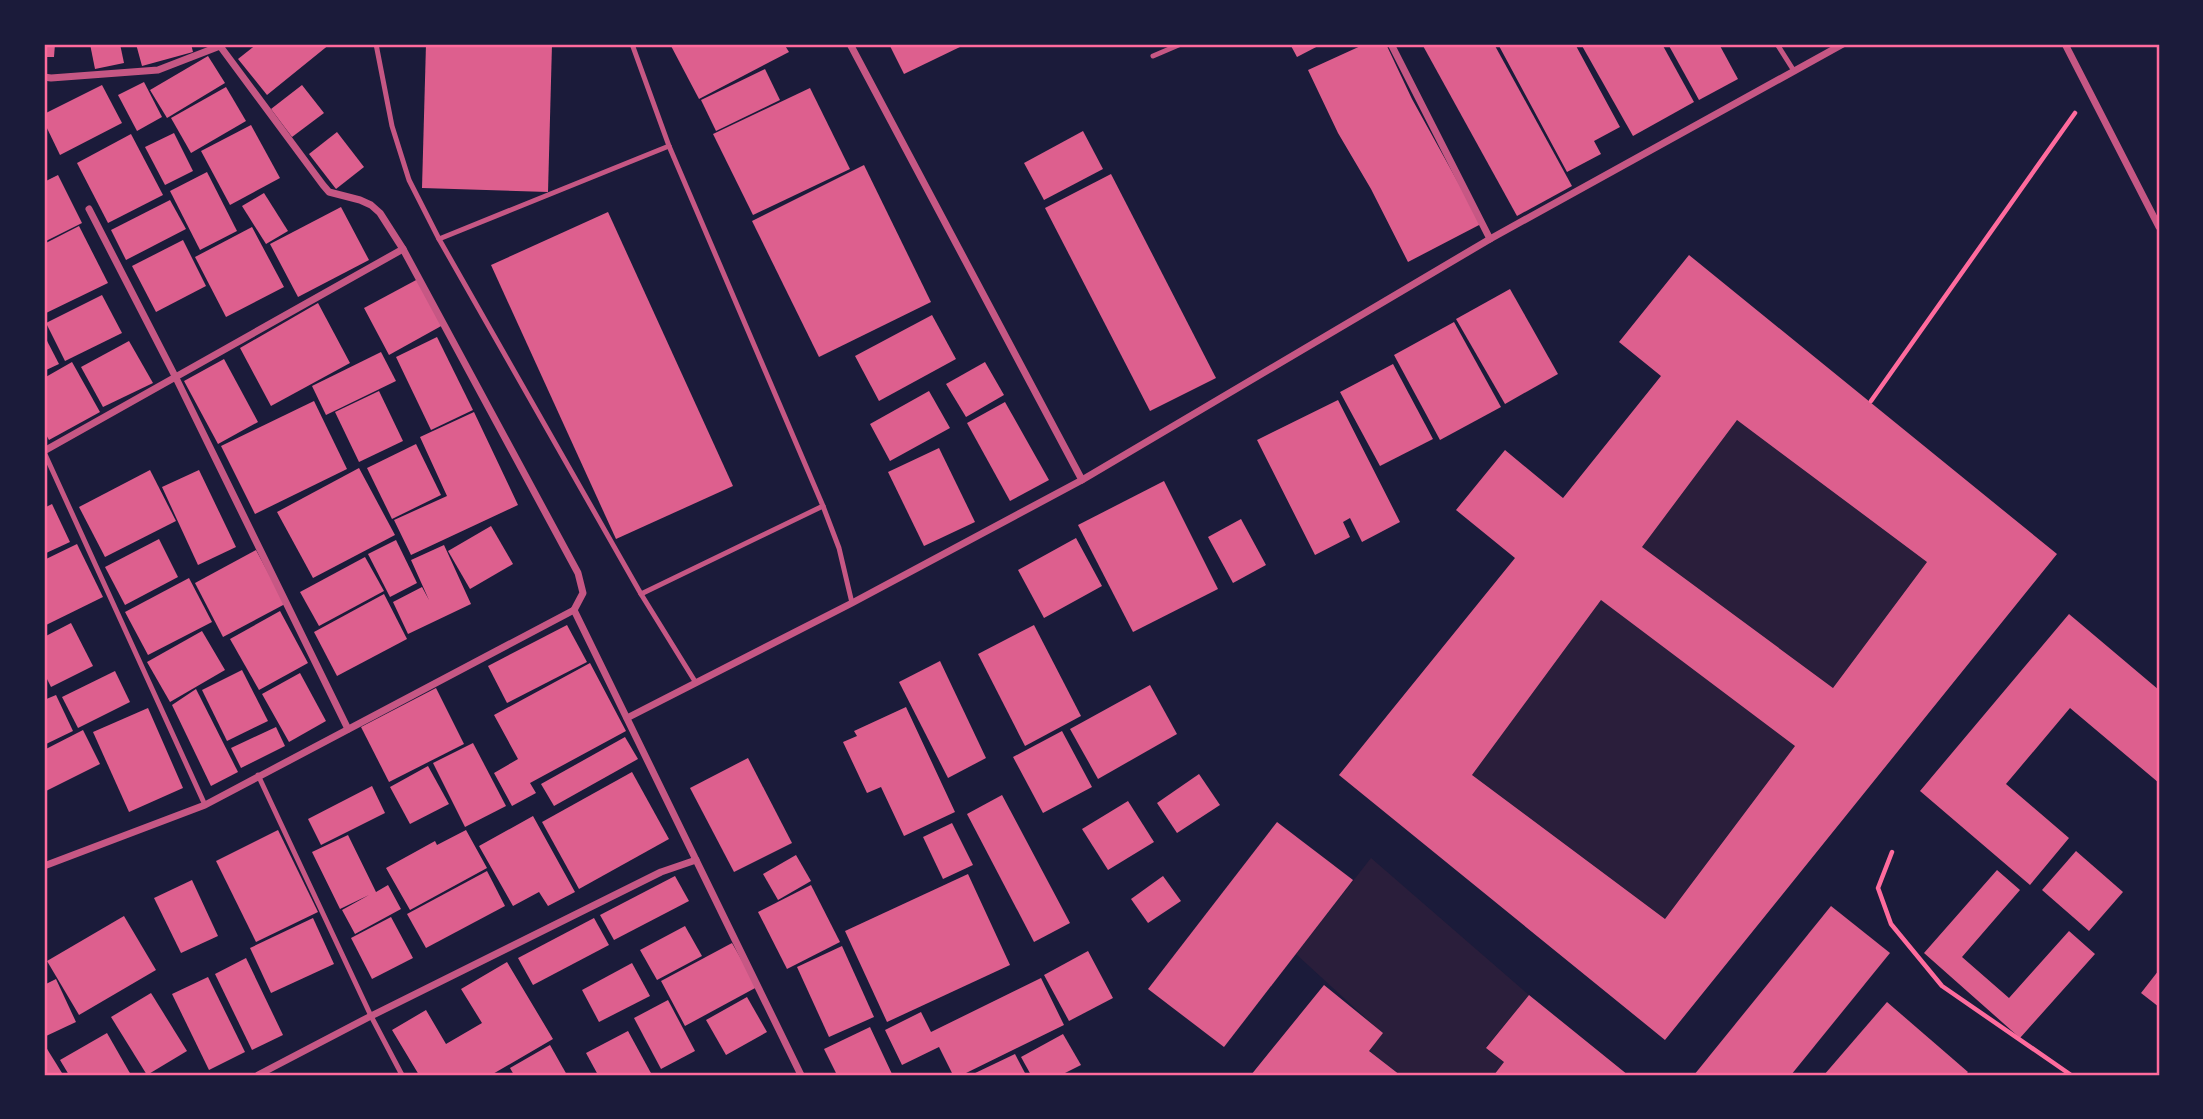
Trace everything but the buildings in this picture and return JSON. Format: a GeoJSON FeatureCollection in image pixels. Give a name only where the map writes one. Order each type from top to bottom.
{"type":"FeatureCollection","features":[{"type":"Feature","properties":{"kind":"street"},"geometry":{"type":"LineString","coordinates":[[850,44],[1082,480]]}},
{"type":"Feature","properties":{"kind":"street"},"geometry":{"type":"LineString","coordinates":[[1391,44],[1490,239]]}},
{"type":"Feature","properties":{"kind":"street"},"geometry":{"type":"LineString","coordinates":[[627,718],[852,603],[1082,480],[1490,239],[1843,44]]}},
{"type":"Feature","properties":{"kind":"street"},"geometry":{"type":"LineString","coordinates":[[2065,44],[2159,228]]}},
{"type":"Feature","properties":{"kind":"street"},"geometry":{"type":"LineString","coordinates":[[44,77],[65,78],[158,70],[220,45],[323,186],[329,192],[371,205],[380,213],[403,249],[578,573],[583,593],[574,610],[205,805],[44,866]]}},
{"type":"Feature","properties":{"kind":"street"},"geometry":{"type":"LineString","coordinates":[[89,209],[176,378],[348,729]]}},
{"type":"Feature","properties":{"kind":"street"},"geometry":{"type":"LineString","coordinates":[[44,451],[403,249]]}},
{"type":"Feature","properties":{"kind":"street"},"geometry":{"type":"LineString","coordinates":[[574,610],[801,1075]]}},
{"type":"Feature","properties":{"kind":"street"},"geometry":{"type":"LineString","coordinates":[[258,1075],[661,872],[696,860]]}},
{"type":"Feature","properties":{"kind":"lane"},"geometry":{"type":"LineString","coordinates":[[376,44],[392,126],[409,180],[439,239],[641,594],[696,683]]}},
{"type":"Feature","properties":{"kind":"lane"},"geometry":{"type":"LineString","coordinates":[[632,44],[669,146],[823,506],[839,548],[852,603]]}},
{"type":"Feature","properties":{"kind":"lane"},"geometry":{"type":"LineString","coordinates":[[1153,57],[1181,44]]}},
{"type":"Feature","properties":{"kind":"lane"},"geometry":{"type":"LineString","coordinates":[[1777,44],[1794,71]]}},
{"type":"Feature","properties":{"kind":"lane"},"geometry":{"type":"LineString","coordinates":[[439,239],[669,146]]}},
{"type":"Feature","properties":{"kind":"lane"},"geometry":{"type":"LineString","coordinates":[[44,451],[205,805]]}},
{"type":"Feature","properties":{"kind":"lane"},"geometry":{"type":"LineString","coordinates":[[641,594],[823,506]]}},
{"type":"Feature","properties":{"kind":"lane"},"geometry":{"type":"LineString","coordinates":[[258,775],[371,1016],[402,1075]]}},
{"type":"Feature","properties":{"kind":"path"},"geometry":{"type":"LineString","coordinates":[[1871,401],[2090,93]]}},
{"type":"Feature","properties":{"kind":"path"},"geometry":{"type":"LineString","coordinates":[[1892,852],[1878,888],[1891,925],[1942,986],[2071,1075]]}},
{"type":"Feature","properties":{"kind":"shaded area"},"geometry":{"type":"Polygon","coordinates":[[[1737,420],[1927,562],[1833,688],[1642,547],[1737,420]]]}},
{"type":"Feature","properties":{"kind":"shaded area"},"geometry":{"type":"Polygon","coordinates":[[[1601,600],[1795,746],[1665,919],[1472,775],[1601,600]]]}},
{"type":"Feature","properties":{"kind":"shaded area"},"geometry":{"type":"Polygon","coordinates":[[[1371,858],[1529,995],[1486,1047],[1504,1062],[1494,1075],[1400,1075],[1369,1051],[1382,1033],[1296,954],[1371,858]]]}}]}
